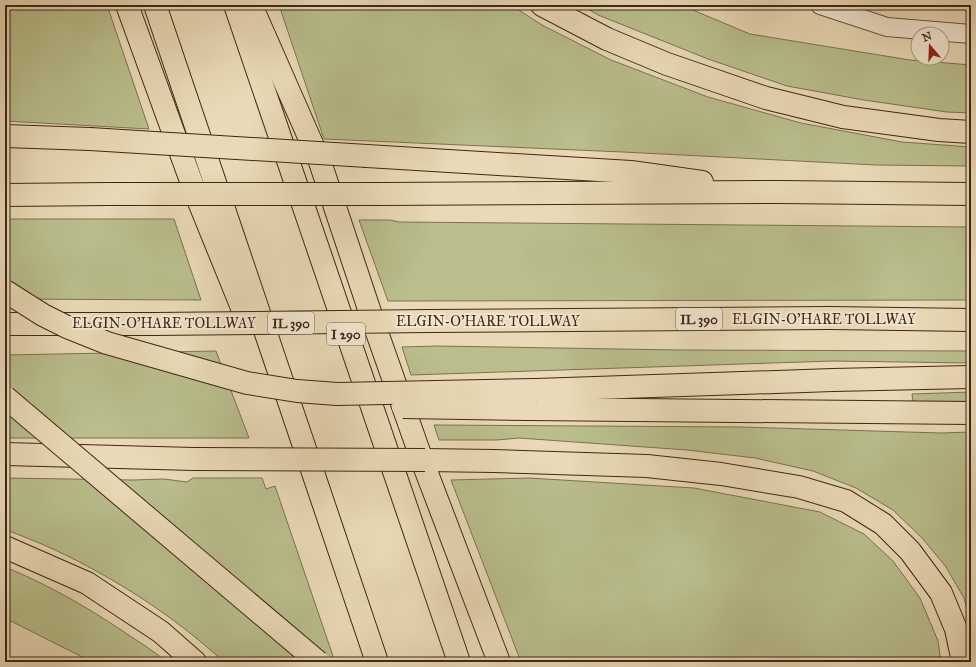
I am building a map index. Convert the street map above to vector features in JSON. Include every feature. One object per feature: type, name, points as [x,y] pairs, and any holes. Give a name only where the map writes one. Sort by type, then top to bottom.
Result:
[{"type":"highway","points":[[127,5],[195,192],[294,433],[344,565]]},
{"type":"highway","points":[[155,5],[377,662]]},
{"type":"highway","name":"I 290","points":[[235,5],[459,662]]},
{"type":"highway","points":[[251,5],[320,162],[374,324],[423,463],[499,662]]},
{"type":"highway","points":[[542,5],[607,39],[666,64],[766,98],[843,117],[940,130],[971,132]]},
{"type":"highway","points":[[5,136],[90,139],[630,172],[779,192]]},
{"type":"highway","points":[[5,189],[36,196]]},
{"type":"highway","points":[[5,195],[779,192],[971,194]]},
{"type":"highway","points":[[5,291],[43,315],[67,327],[107,343],[247,383],[297,391],[337,394],[532,399],[748,410],[971,413]]},
{"type":"highway","name":"ELGIN-O'HARE TOLLWAY","points":[[5,324],[822,318],[971,320]]},
{"type":"highway","points":[[532,399],[833,380],[971,376]]},
{"type":"highway","points":[[5,397],[318,662]]},
{"type":"highway","points":[[5,454],[194,459],[494,461],[647,466],[721,474],[799,486],[846,501],[883,524],[910,551],[942,593],[956,629],[963,662]]},
{"type":"highway","points":[[5,547],[87,583],[161,632],[195,662]]},
{"type":"street","points":[[820,5],[887,26],[971,34]]},
{"type":"green space","points":[[5,5],[107,5],[149,129],[5,121]]},
{"type":"green space","points":[[279,5],[511,5],[542,25],[611,60],[708,97],[801,123],[902,142],[971,147],[971,166],[876,165],[324,139]]},
{"type":"green space","points":[[581,5],[681,5],[750,34],[910,60],[910,66],[950,66],[950,63],[971,65],[971,113],[947,112],[864,100],[787,86],[708,59],[598,15]]},
{"type":"green space","points":[[5,219],[174,219],[201,300],[5,299]]},
{"type":"green space","points":[[359,220],[390,220],[399,222],[971,227],[971,300],[388,301]]},
{"type":"green space","points":[[437,346],[678,350],[971,351],[971,363],[833,361],[411,375],[402,347]]},
{"type":"green space","points":[[216,351],[249,438],[5,438],[5,355]]},
{"type":"green space","points":[[971,392],[971,403],[913,402],[912,394]]},
{"type":"green space","points":[[434,425],[741,427],[941,433],[971,432],[971,625],[964,598],[946,567],[923,539],[893,510],[856,488],[813,471],[755,458],[687,450],[519,438],[497,440],[439,440]]},
{"type":"green space","points":[[5,478],[164,479],[187,482],[193,478],[262,478],[266,489],[275,486],[335,662],[224,662],[185,629],[121,585],[76,560],[5,529]]},
{"type":"green space","points":[[529,478],[694,488],[820,512],[864,534],[893,561],[920,598],[938,641],[941,662],[521,662],[451,480]]},
{"type":"green space","points":[[5,567],[51,588],[81,605],[167,662],[92,662],[5,618]]}]
